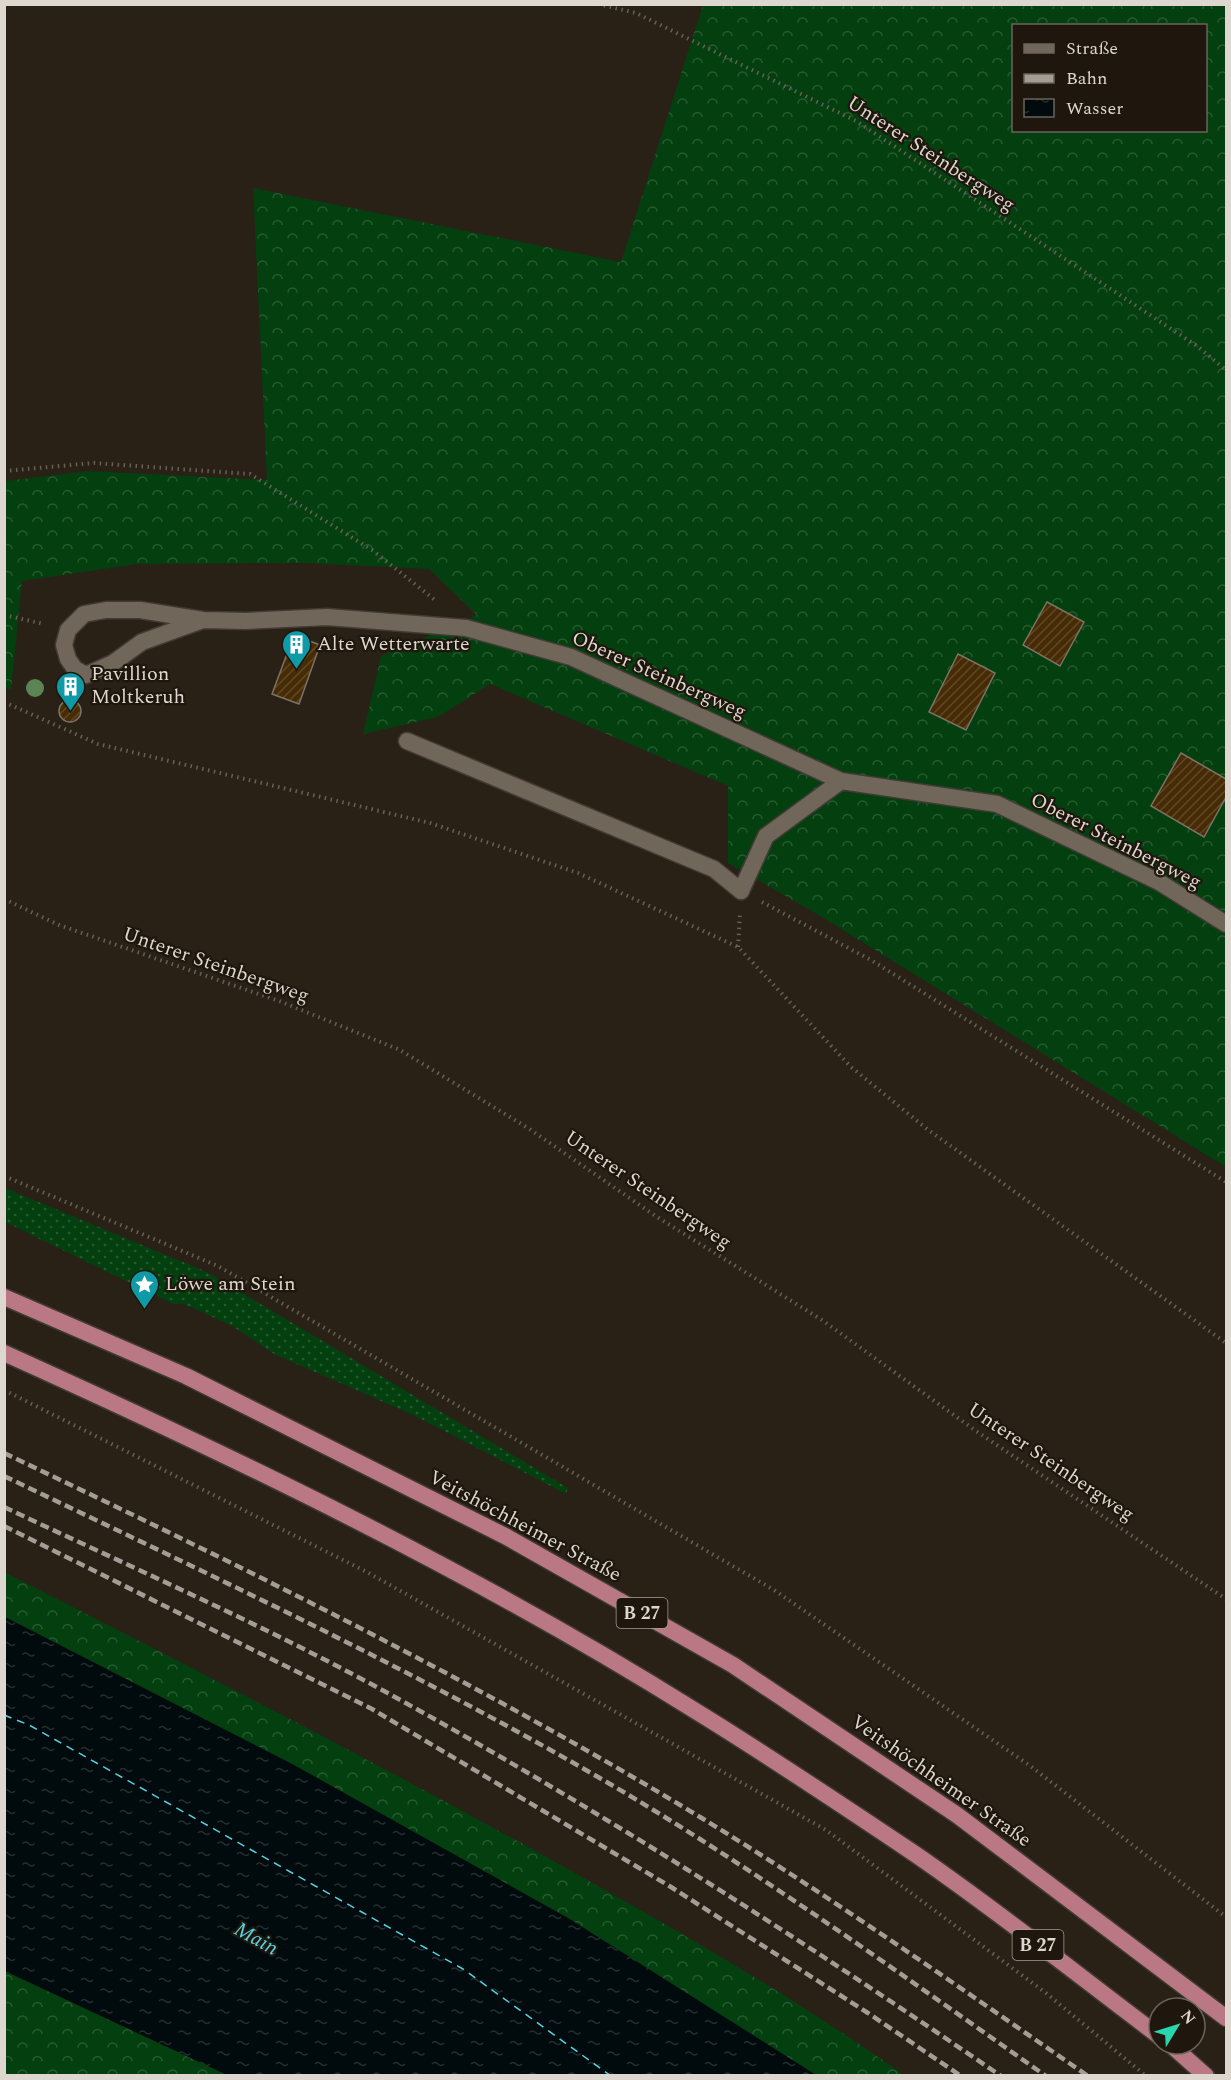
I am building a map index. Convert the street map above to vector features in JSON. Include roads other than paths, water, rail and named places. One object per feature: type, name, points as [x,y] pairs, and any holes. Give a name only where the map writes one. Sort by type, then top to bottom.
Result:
[{"type":"highway","name":"Veitshöchheimer Straße","points":[[4,1297],[186,1376],[505,1536],[733,1665],[957,1815],[1227,2018]]},
{"type":"highway","name":"B 27","points":[[4,1353],[149,1418],[347,1517],[472,1582],[693,1709],[917,1856],[1147,2027]]},
{"type":"highway","points":[[1184,2056],[1206,2076]]},
{"type":"street","name":"Oberer Steinbergweg","points":[[203,620],[142,642],[113,663],[86,675],[75,669],[68,659],[64,645],[69,630],[84,614],[106,610],[140,610],[203,620],[246,621],[327,617],[465,628],[571,657],[841,781],[997,804],[1159,882],[1227,924]]},
{"type":"street","points":[[407,741],[714,869],[741,891],[766,836],[841,781]]},
{"type":"water","name":"Main","points":[[5,1617],[294,1765],[568,1918],[816,2075],[227,2075],[5,1971]]},
{"type":"railway","points":[[4,1453],[357,1626],[616,1767],[799,1879],[1088,2076]]},
{"type":"railway","points":[[4,1476],[378,1658],[526,1736],[598,1777],[656,1811],[769,1884],[1046,2076]]},
{"type":"railway","points":[[4,1507],[291,1642],[384,1691],[542,1781],[774,1925],[1001,2076]]},
{"type":"railway","points":[[4,1526],[372,1709],[671,1887],[868,2013],[961,2076]]},
{"type":"place","name":"Alte Wetterwarte","points":[[296,670]]},
{"type":"place","name":"Pavillion Moltkeruh","points":[[70,712]]},
{"type":"place","name":"Löwe am Stein","points":[[144,1310]]}]
